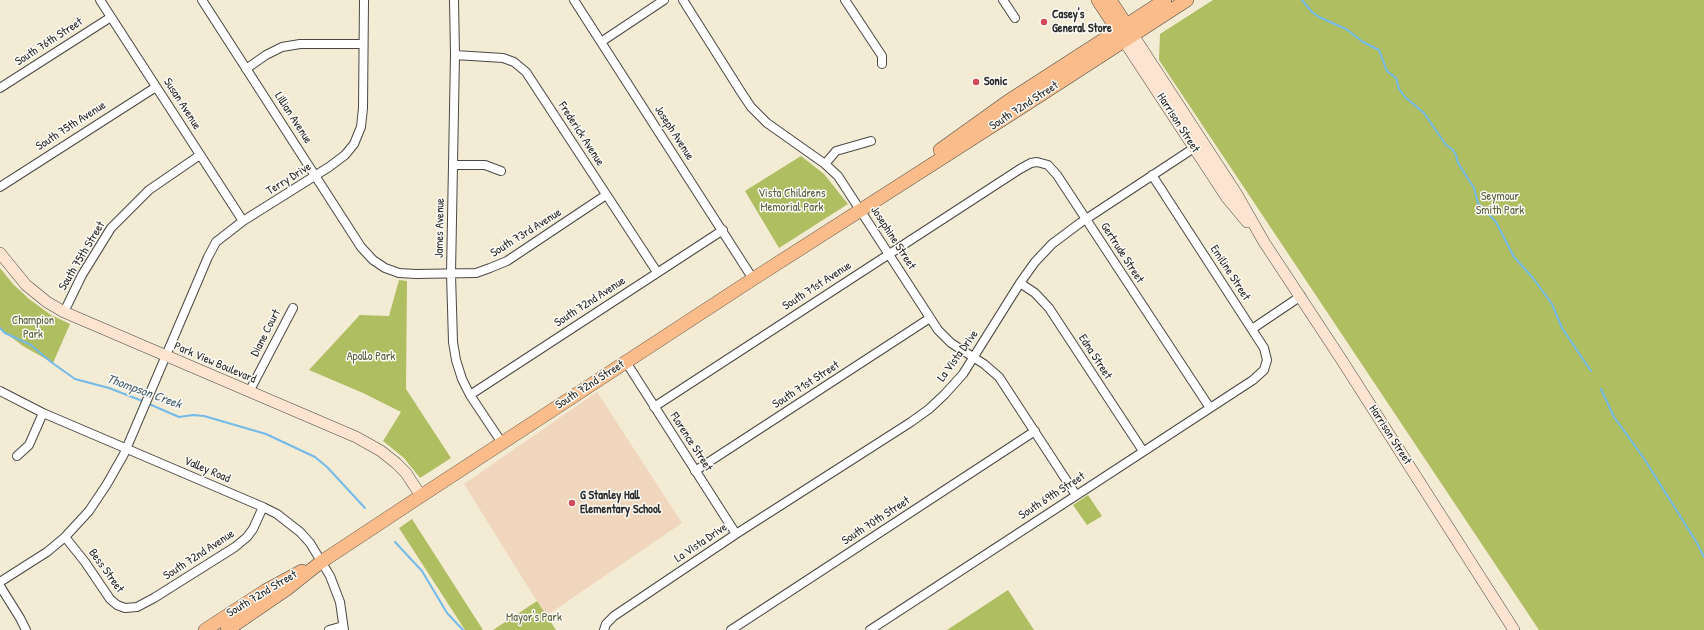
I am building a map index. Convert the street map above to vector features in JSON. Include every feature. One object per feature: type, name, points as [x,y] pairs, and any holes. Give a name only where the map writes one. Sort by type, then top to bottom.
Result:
[{"type":"main road","name":"Harrison Street","points":[[1098,0],[1125,33],[1198,145],[1236,193],[1264,242],[1514,630]]},
{"type":"main road","name":"Harrison Street","points":[[1110,0],[1125,33]]},
{"type":"main road","name":"South 72nd Street","points":[[1125,33],[1165,0]]},
{"type":"main road","name":"South 72nd Street","points":[[228,630],[277,597],[322,562],[421,496],[860,210],[1125,33],[1187,0]]},
{"type":"main road","name":"Park View Boulevard","points":[[0,253],[26,285],[47,302],[64,312],[249,392],[356,436],[381,451],[406,473],[421,496]]},
{"type":"main road","name":"South 72nd Street","points":[[204,630],[298,572],[322,562]]},
{"type":"street","name":"Susan Avenue","points":[[100,0],[243,221]]},
{"type":"street","name":"Lillian Avenue","points":[[202,0],[361,246],[377,263],[389,270],[403,274],[452,274]]},
{"type":"street","name":"Terry Drive","points":[[165,356],[216,242],[243,221],[316,176],[345,155],[354,144],[361,127],[363,108],[364,0]]},
{"type":"street","name":"James Avenue","points":[[454,0],[455,55],[452,165],[454,348],[462,379],[470,395],[502,443]]},
{"type":"street","name":"Joseph Avenue","points":[[574,0],[723,230],[753,279]]},
{"type":"street","points":[[600,42],[664,0]]},
{"type":"street","name":"Josephine Street","points":[[683,0],[741,92],[752,106],[768,123],[826,164],[838,176],[930,318],[946,339],[999,377],[1076,495]]},
{"type":"street","points":[[845,0],[882,56],[882,64]]},
{"type":"street","points":[[1003,0],[1015,18]]},
{"type":"street","name":"South 76th Street","points":[[0,88],[111,16]]},
{"type":"street","points":[[246,69],[266,55],[282,47],[300,44],[363,44]]},
{"type":"street","name":"Frederick Avenue","points":[[455,55],[503,58],[514,62],[526,72],[657,272]]},
{"type":"street","name":"South 75th Avenue","points":[[0,188],[156,87]]},
{"type":"street","points":[[826,164],[836,151],[871,141]]},
{"type":"street","name":"La Vista Drive","points":[[604,630],[609,620],[664,582],[920,415],[952,387],[974,358],[1020,283],[1035,262],[1052,244],[1086,219],[1198,145]]},
{"type":"street","name":"South 75th Street","points":[[64,312],[82,275],[111,228],[149,190],[200,155]]},
{"type":"street","name":"Gertrude Street","points":[[992,187],[1027,164],[1034,162],[1048,166],[1054,171],[1210,408]]},
{"type":"street","points":[[452,165],[485,165],[501,171]]},
{"type":"street","name":"Emiline Street","points":[[1152,175],[1264,348],[1267,360],[1262,372],[1248,384]]},
{"type":"street","name":"South 71st Avenue","points":[[654,407],[992,187]]},
{"type":"street","name":"South 73rd Avenue","points":[[452,274],[476,273],[507,261],[606,195]]},
{"type":"street","name":"South 72nd Avenue","points":[[470,395],[723,230]]},
{"type":"street","name":"Edna Street","points":[[1020,283],[1040,297],[1049,308],[1143,451]]},
{"type":"street","points":[[1252,329],[1300,296]]},
{"type":"street","name":"Diane Court","points":[[249,392],[293,308]]},
{"type":"street","name":"South 71st Street","points":[[695,471],[930,318]]},
{"type":"street","points":[[0,582],[47,552],[66,537],[103,491],[126,448],[165,356]]},
{"type":"street","name":"Florence Street","points":[[626,362],[736,534]]},
{"type":"street","name":"South 69th Street","points":[[870,630],[1248,384]]},
{"type":"street","name":"Valley Road","points":[[0,391],[43,412],[277,514],[300,532],[322,562],[337,593],[344,628]]},
{"type":"street","points":[[16,456],[29,445],[43,412]]},
{"type":"street","name":"South 70th Street","points":[[731,630],[1035,431]]},
{"type":"street","name":"South 72nd Avenue","points":[[154,598],[235,547],[247,537],[253,529],[263,507]]},
{"type":"street","name":"Bess Street","points":[[66,537],[110,599],[117,605],[125,608],[137,607],[154,598]]},
{"type":"street","points":[[0,586],[26,630]]},
{"type":"street","points":[[329,630],[344,628]]},
{"type":"shaded area","name":"G Stanley Hall Elementary School","points":[[597,392],[682,523],[546,616],[464,484]]},
{"type":"green space","name":"Seymour Smith Park","points":[[1213,0],[1704,0],[1704,630],[1539,630],[1159,60],[1160,34]]},
{"type":"green space","name":"Vista Childrens Memorial Park","points":[[801,156],[824,174],[848,204],[779,248],[745,191]]},
{"type":"green space","name":"Champion Park","points":[[0,268],[13,284],[29,299],[51,315],[70,324],[53,363],[23,346],[0,329]]},
{"type":"green space","name":"Apollo Park","points":[[399,280],[407,281],[406,389],[451,458],[420,478],[404,458],[383,441],[401,412],[363,393],[309,370],[359,315],[389,316]]},
{"type":"green space","points":[[1088,495],[1102,516],[1087,525],[1073,505]]},
{"type":"green space","name":"Mayor's Park","points":[[412,519],[483,630],[465,630],[399,528]]},
{"type":"green space","points":[[1008,590],[1034,630],[947,630]]},
{"type":"green space","name":"Mayor's Park","points":[[537,601],[556,630],[493,630]]},
{"type":"waterway","points":[[1302,0],[1312,12],[1319,17],[1346,29],[1363,42],[1379,50],[1387,71],[1396,78],[1399,89],[1405,97],[1424,113],[1446,145],[1452,149],[1456,155],[1458,163],[1474,188],[1478,203],[1496,222],[1514,257],[1533,278],[1552,304],[1562,328],[1591,371]]},
{"type":"waterway","name":"Thompson Creek","points":[[0,328],[5,333],[31,345],[51,362],[75,379],[109,388],[145,402]]},
{"type":"waterway","points":[[1601,389],[1614,417],[1643,457],[1697,543],[1704,557]]},
{"type":"waterway","name":"Thompson Creek","points":[[149,404],[179,417],[193,415],[204,416],[266,434],[315,457],[327,467],[365,508]]},
{"type":"waterway","name":"Thompson Creek","points":[[395,542],[422,571],[447,613],[463,630]]},
{"type":"place","name":"Casey's General Store","points":[[1044,22]]},
{"type":"place","name":"Sonic","points":[[976,82]]},
{"type":"place","name":"G Stanley Hall Elementary School","points":[[572,503]]}]
